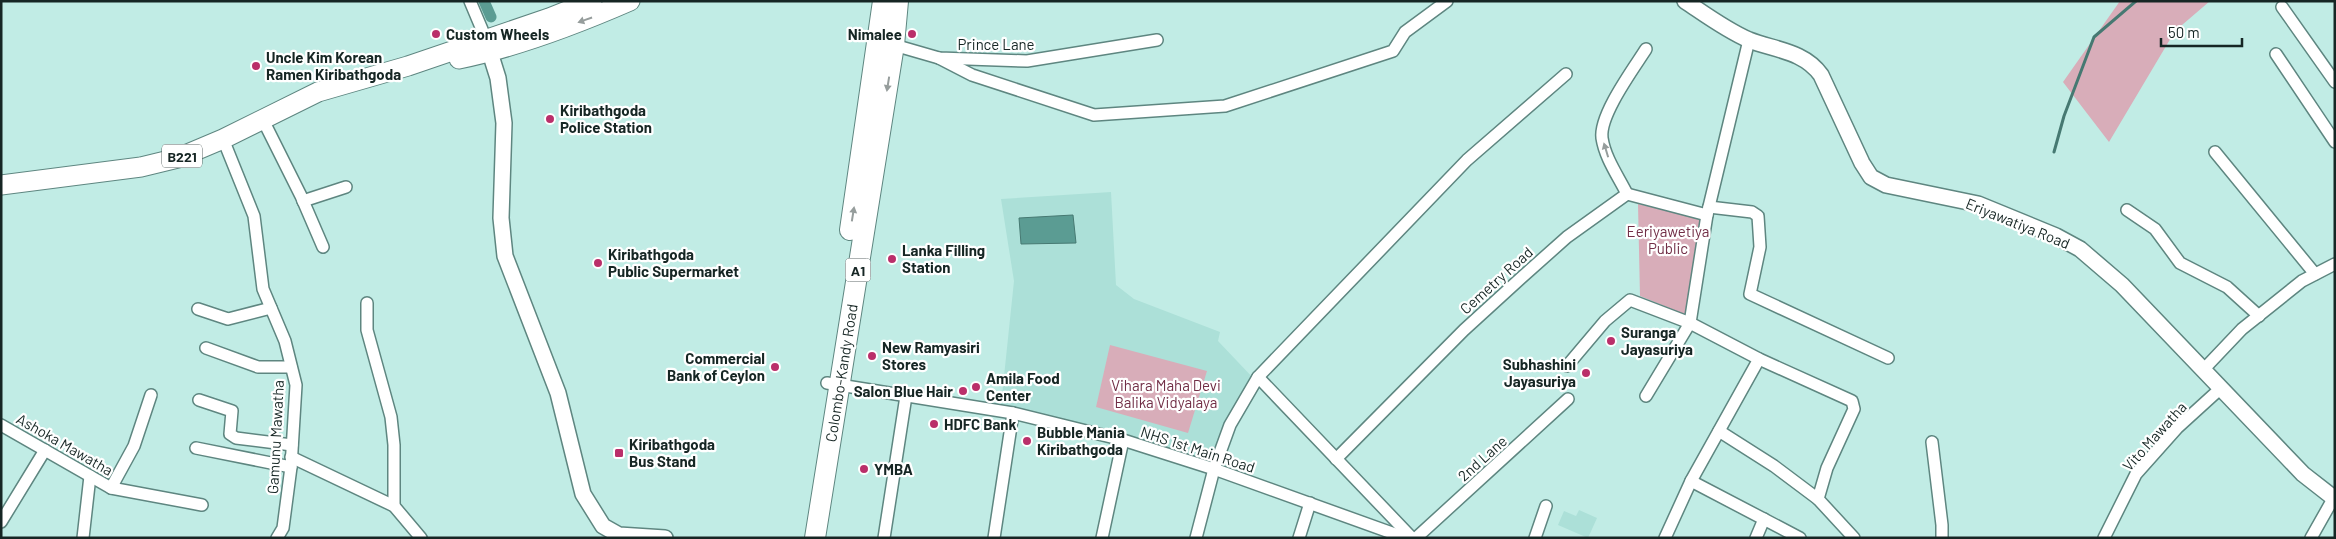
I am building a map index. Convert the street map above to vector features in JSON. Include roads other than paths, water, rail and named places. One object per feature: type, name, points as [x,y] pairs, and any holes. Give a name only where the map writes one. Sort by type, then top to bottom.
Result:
[{"type":"highway","name":"Colombo-Kandy Road","points":[[815,538],[883,1]]},
{"type":"highway","name":"Colombo-Kandy Road","points":[[801,538],[833,384],[894,46],[898,1]]},
{"type":"main road","name":"B221","points":[[488,46],[592,1]]},
{"type":"main road","name":"B221","points":[[1,185],[141,167],[178,158],[263,120],[318,92],[350,81],[593,18],[630,1]]},
{"type":"street","points":[[470,1],[488,46],[498,78],[504,123],[501,218],[505,256],[558,393],[583,494],[603,526],[619,534],[665,538]]},
{"type":"street","points":[[939,58],[972,75],[1094,115],[1225,106],[1393,51],[1405,32],[1447,1]]},
{"type":"street","name":"Eriyawatiya Road","points":[[1685,1],[1724,27],[1749,40],[1799,55],[1813,64],[1821,75],[1862,163],[1871,177],[1886,185],[1978,204],[2056,236],[2080,249],[2122,285],[2303,474],[2334,499]]},
{"type":"street","points":[[2282,7],[2335,82]]},
{"type":"street","name":"Prince Lane","points":[[894,46],[939,58],[1027,61],[1157,40]]},
{"type":"street","points":[[1646,396],[1690,323],[1708,211],[1749,40]]},
{"type":"street","points":[[1646,49],[1612,102],[1602,135],[1607,155],[1627,194],[1708,211],[1752,212],[1758,216],[1760,247],[1750,294],[1888,358]]},
{"type":"street","points":[[2276,54],[2335,142]]},
{"type":"street","points":[[1196,538],[1214,469],[1230,425],[1258,377],[1466,160],[1566,74]]},
{"type":"street","points":[[263,120],[303,201],[323,247]]},
{"type":"street","name":"Gamunu Mawatha","points":[[222,139],[254,216],[263,290],[286,341],[296,385],[291,462],[283,528],[277,538]]},
{"type":"street","points":[[2216,152],[2315,274]]},
{"type":"street","points":[[303,201],[346,187]]},
{"type":"street","name":"Cemetry Road","points":[[1336,459],[1464,330],[1567,236],[1627,194]]},
{"type":"street","points":[[2126,210],[2155,229],[2180,263],[2227,287],[2259,316]]},
{"type":"street","points":[[2204,369],[2242,329],[2302,281],[2335,264]]},
{"type":"street","points":[[1567,366],[1605,321],[1630,300],[1690,323],[1759,359],[1852,401],[1854,409],[1827,468],[1818,499]]},
{"type":"street","points":[[367,303],[367,330],[391,417],[394,445],[394,506]]},
{"type":"street","points":[[198,309],[228,319],[271,308]]},
{"type":"street","points":[[206,348],[258,367],[291,367]]},
{"type":"street","points":[[1664,538],[1691,481],[1759,359]]},
{"type":"street","points":[[1258,377],[1412,538]]},
{"type":"street","name":"NHS 1st Main Road","points":[[833,384],[1013,412],[1123,440],[1214,469],[1400,537]]},
{"type":"street","name":"Vito Mawatha","points":[[2104,538],[2136,474],[2177,428],[2221,388]]},
{"type":"street","points":[[111,488],[134,446],[151,395]]},
{"type":"street","points":[[884,538],[906,396]]},
{"type":"street","name":"2nd Lane","points":[[1416,538],[1568,399]]},
{"type":"street","points":[[199,400],[232,410],[230,434],[236,438],[292,444]]},
{"type":"street","points":[[994,538],[1013,412]]},
{"type":"street","name":"Ashoka Mawatha","points":[[1,425],[111,488],[202,505]]},
{"type":"street","points":[[1719,431],[1774,466],[1818,499],[1851,537]]},
{"type":"street","points":[[1102,538],[1123,440]]},
{"type":"street","points":[[1932,442],[1942,538]]},
{"type":"street","points":[[196,448],[291,462],[394,506],[421,538]]},
{"type":"street","points":[[1,522],[45,450]]},
{"type":"street","points":[[83,538],[90,476]]},
{"type":"street","points":[[1691,481],[1800,538]]},
{"type":"street","points":[[2311,538],[2334,499]]},
{"type":"street","points":[[1299,538],[1310,503]]},
{"type":"street","points":[[1535,538],[1546,506]]},
{"type":"street","points":[[1756,538],[1764,519]]},
{"type":"waterway","points":[[484,1],[491,17]]},
{"type":"waterway","points":[[2054,152],[2064,116],[2094,37],[2136,1]]},
{"type":"place","name":"Custom Wheels","points":[[436,34]]},
{"type":"place","name":"Nimalee","points":[[912,34]]},
{"type":"place","name":"Uncle Kim Korean Ramen Kiribathgoda","points":[[256,66]]},
{"type":"place","name":"Kiribathgoda Police Station","points":[[550,119]]},
{"type":"place","name":"Lanka Filling Station","points":[[892,259]]},
{"type":"place","name":"Kiribathgoda Public Supermarket","points":[[598,263]]},
{"type":"place","name":"Suranga Jayasuriya","points":[[1611,341]]},
{"type":"place","name":"New Ramyasiri Stores","points":[[872,356]]},
{"type":"place","name":"Commercial Bank of Ceylon","points":[[775,367]]},
{"type":"place","name":"Subhashini Jayasuriya","points":[[1586,373]]},
{"type":"place","name":"Amila Food Center","points":[[976,387]]},
{"type":"place","name":"Salon Blue Hair","points":[[963,391]]},
{"type":"place","name":"HDFC Bank","points":[[934,424]]},
{"type":"place","name":"Bubble Mania Kiribathgoda","points":[[1027,441]]},
{"type":"place","name":"Kiribathgoda Bus Stand","points":[[619,453]]},
{"type":"place","name":"YMBA","points":[[864,469]]},
{"type":"park label","name":"Eeriyawetiya Public","points":[[1668,240]]},
{"type":"park label","name":"Vihara Maha Devi Balika Vidyalaya","points":[[1166,394]]}]
